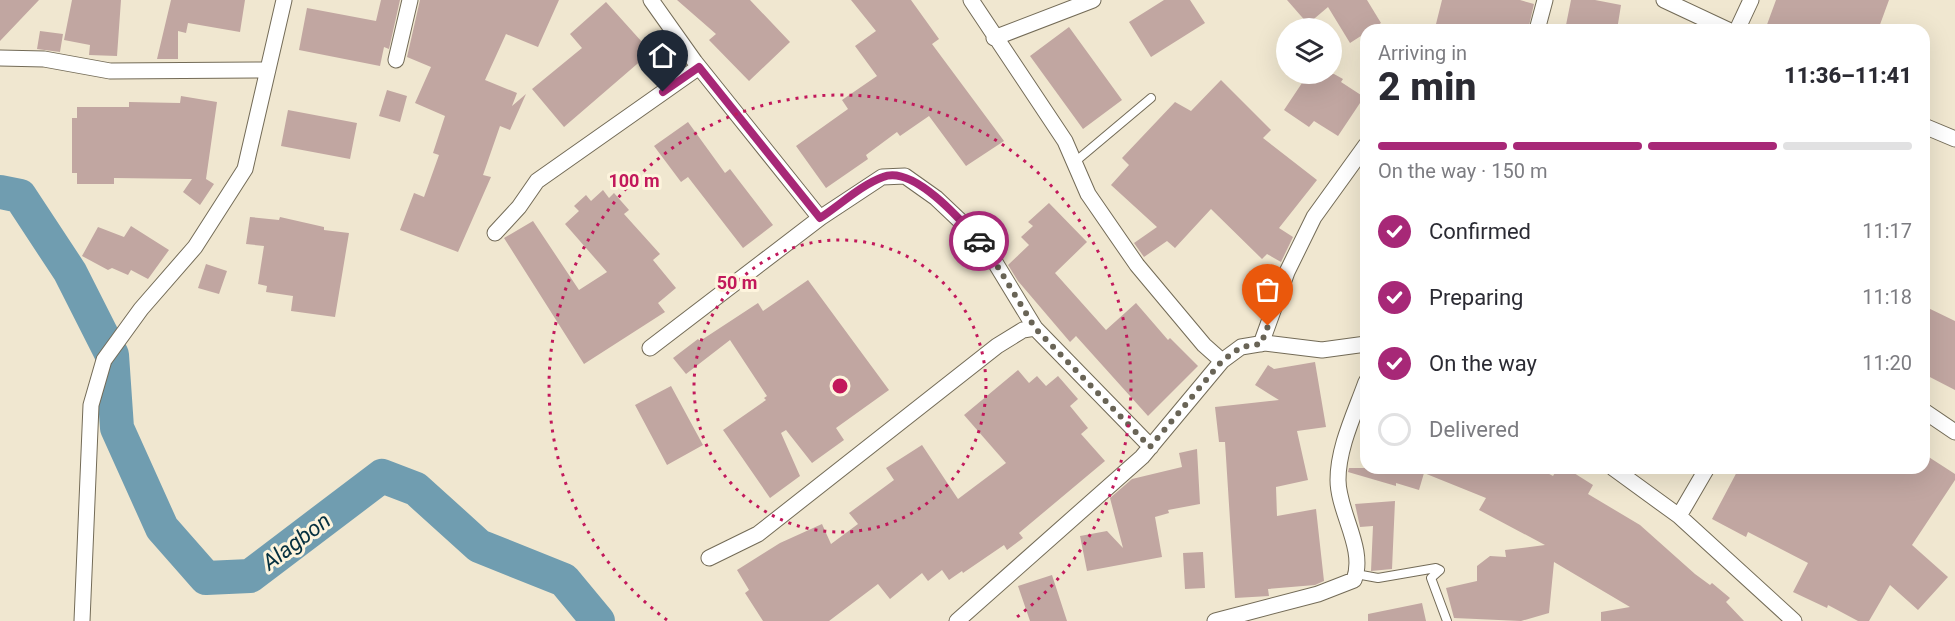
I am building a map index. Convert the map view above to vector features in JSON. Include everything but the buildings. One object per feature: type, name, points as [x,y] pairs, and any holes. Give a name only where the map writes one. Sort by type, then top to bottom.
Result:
[{"type":"street","points":[[82,621],[91,405],[104,360],[141,309],[195,247],[245,169],[284,0]]},
{"type":"street","points":[[396,60],[410,0]]},
{"type":"street","points":[[651,0],[699,67],[820,218]]},
{"type":"street","points":[[971,0],[1076,161],[1088,194],[1137,265],[1204,345],[1222,361]]},
{"type":"street","points":[[994,38],[1093,0]]},
{"type":"street","points":[[1539,24],[1545,0]]},
{"type":"street","points":[[1664,0],[1715,24]]},
{"type":"street","points":[[1740,24],[1751,0]]},
{"type":"street","points":[[0,58],[44,59],[110,70],[268,70]]},
{"type":"street","points":[[495,233],[537,181],[699,67]]},
{"type":"street","points":[[1930,129],[1955,139]]},
{"type":"street","points":[[1261,344],[1287,272],[1314,217],[1360,153]]},
{"type":"street","points":[[650,348],[820,218],[882,177],[905,176],[936,198],[973,233],[990,254],[1035,328],[1150,447]]},
{"type":"street","points":[[709,558],[758,534],[997,346],[1023,330],[1035,328]]},
{"type":"street","points":[[957,621],[1150,447],[1222,361],[1241,347],[1261,344],[1322,350],[1360,345]]},
{"type":"street","points":[[1215,621],[1349,584],[1356,574],[1358,564],[1338,481],[1345,441],[1360,399]]},
{"type":"street","points":[[1930,415],[1955,432]]},
{"type":"street","points":[[1622,474],[1679,516],[1794,621]]},
{"type":"street","points":[[1679,516],[1704,474]]},
{"type":"lane","points":[[1076,161],[1151,98]]},
{"type":"lane","points":[[1356,574],[1378,578],[1437,568],[1440,570],[1431,578],[1447,621]]},
{"type":"waterway","name":"Alagbon","points":[[0,192],[20,196],[70,272],[112,355],[117,428],[162,528],[206,578],[250,576],[382,476],[416,489],[479,546],[564,580],[598,621]]},
{"type":"way so far","points":[[979,241],[990,254],[1035,328],[1150,447],[1222,361],[1241,347],[1261,344],[1268,326]]},
{"type":"route","points":[[663,92],[699,67],[820,218],[882,177],[905,176],[936,198],[979,241]]}]
